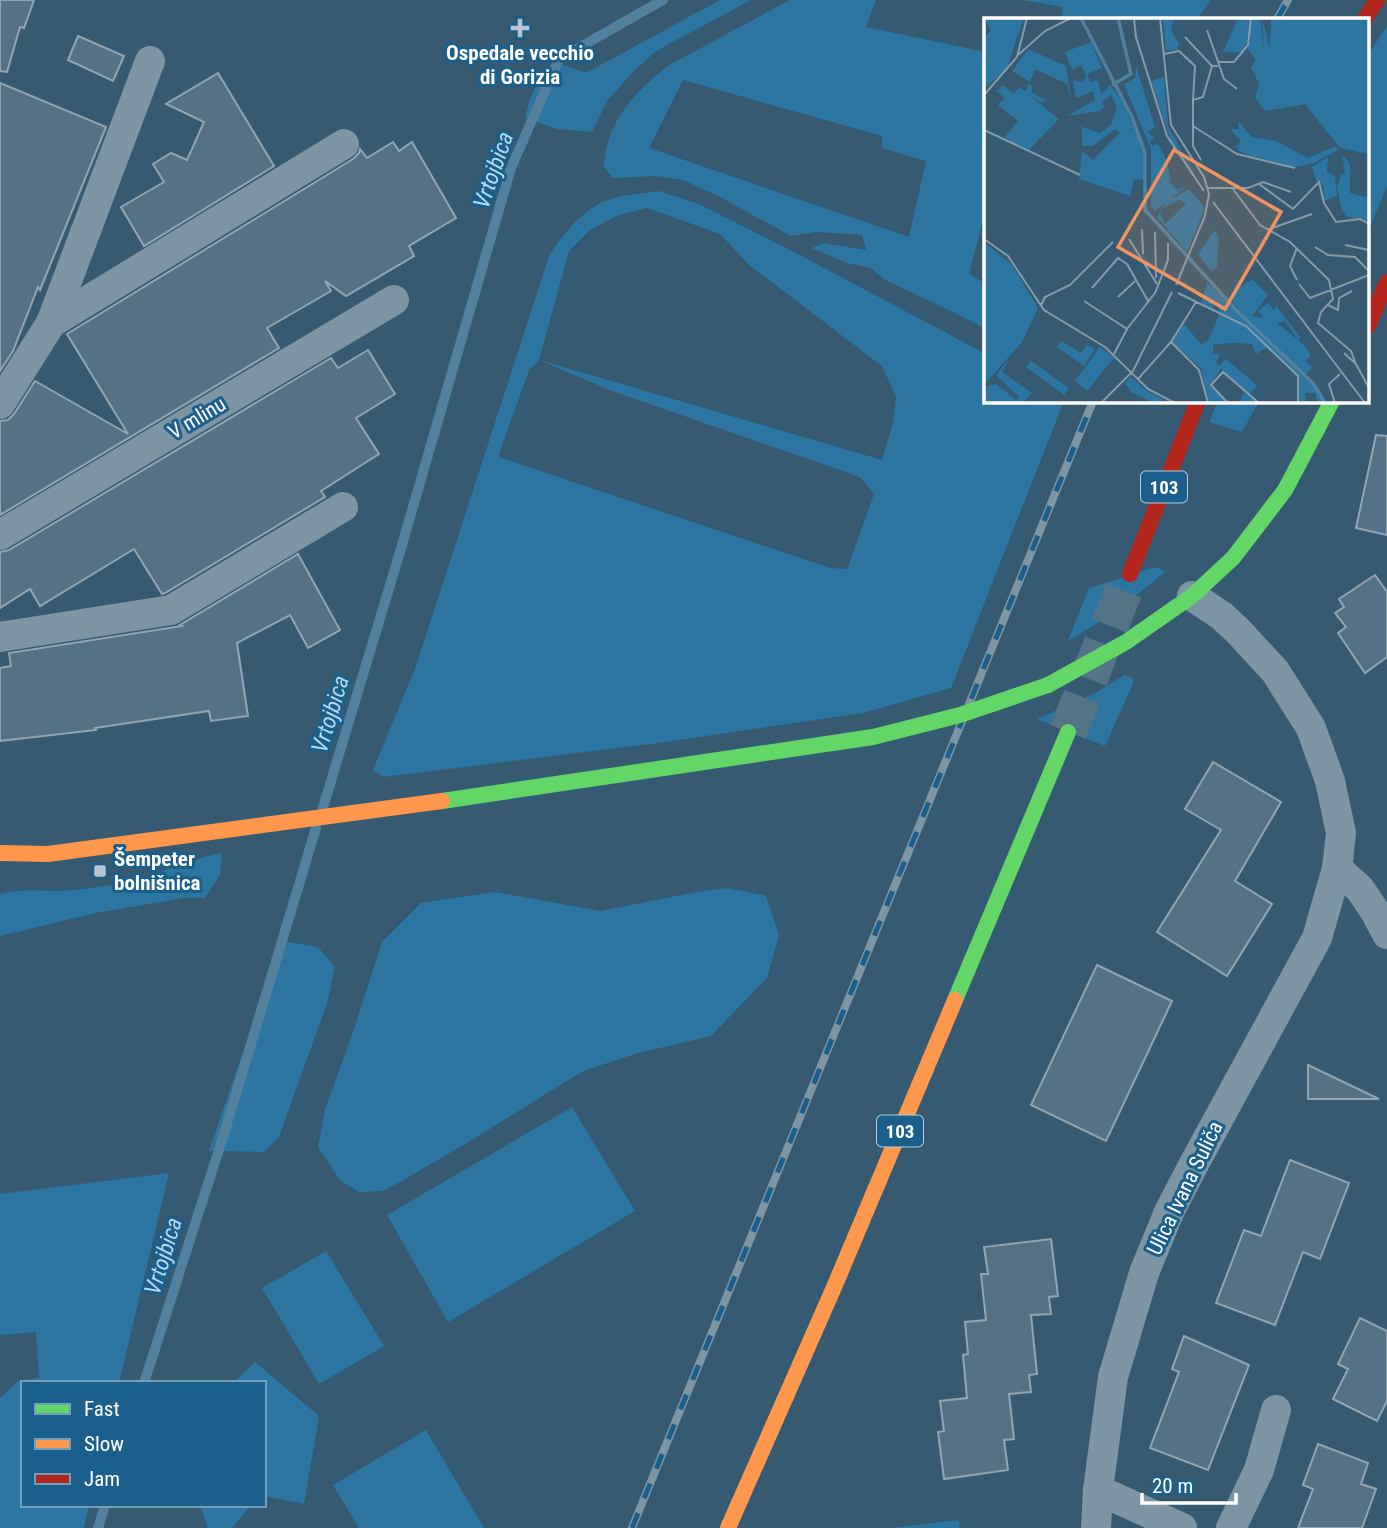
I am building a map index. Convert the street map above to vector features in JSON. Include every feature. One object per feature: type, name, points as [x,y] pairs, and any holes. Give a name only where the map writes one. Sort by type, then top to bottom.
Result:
[{"type":"street","points":[[1366,18],[1377,0]]},
{"type":"street","points":[[0,404],[51,323],[150,61]]},
{"type":"street","points":[[51,323],[344,144]]},
{"type":"street","points":[[1370,321],[1387,282]]},
{"type":"street","name":"V mlinu","points":[[0,536],[394,300]]},
{"type":"street","name":"103","points":[[1130,574],[1198,402]]},
{"type":"street","points":[[0,853],[48,855],[373,811],[873,737],[960,715],[1048,685],[1126,642],[1192,596],[1233,558],[1285,490],[1331,402]]},
{"type":"street","points":[[0,637],[171,610],[344,507]]},
{"type":"street","name":"Ulica Ivana Suliča","points":[[1096,1528],[1098,1490],[1113,1377],[1144,1273],[1169,1212],[1201,1150],[1317,938],[1337,868],[1341,833],[1330,782],[1311,728],[1275,671],[1222,616],[1192,596]]},
{"type":"street","name":"103","points":[[727,1528],[835,1285],[1068,733]]},
{"type":"street","points":[[12,870],[48,855]]},
{"type":"street","points":[[1337,868],[1360,889],[1387,934]]},
{"type":"street","points":[[1230,1528],[1259,1470],[1276,1410]]},
{"type":"street","points":[[1098,1490],[1182,1528]]},
{"type":"shaded area","points":[[720,0],[751,0],[656,51],[607,101],[592,132],[557,129],[525,118],[540,77],[560,64],[586,73]]},
{"type":"shaded area","points":[[790,0],[876,0],[866,27],[984,52],[984,217],[969,274],[984,283],[984,328],[885,280],[871,268],[847,263],[812,248],[824,243],[866,250],[862,235],[816,232],[791,236],[683,180],[656,176],[613,178],[603,166],[613,128],[626,107],[652,79],[671,64]],"holes":[[[683,80],[882,136],[882,148],[926,161],[909,237],[649,148]]]},
{"type":"shaded area","points":[[1023,0],[1211,0],[1198,18],[1061,18],[1063,7]]},
{"type":"shaded area","points":[[1387,26],[1387,186],[1370,227],[1370,52]]},
{"type":"shaded area","points":[[658,191],[699,204],[984,353],[984,402],[1064,402],[951,688],[863,713],[658,743],[383,777],[373,770],[416,666],[549,256],[561,238],[585,214],[603,202]],"holes":[[[647,208],[720,234],[749,265],[882,366],[896,397],[893,422],[882,460],[539,360],[569,251],[590,230],[616,216]],[[539,360],[612,391],[860,477],[874,494],[847,569],[830,568],[498,457],[529,370]]]},
{"type":"shaded area","points":[[1218,402],[1258,402],[1242,432],[1209,422]]},
{"type":"shaded area","points":[[1156,567],[1165,572],[1118,609],[1068,641],[1089,588]]},
{"type":"shaded area","points":[[1124,675],[1132,677],[1133,684],[1105,746],[1037,719],[1097,692]]},
{"type":"shaded area","points":[[222,853],[220,874],[205,898],[184,898],[96,913],[0,936],[0,894],[118,884]]},
{"type":"shaded area","points":[[727,888],[766,896],[779,935],[767,978],[711,1036],[638,1053],[583,1071],[384,1191],[359,1192],[340,1180],[318,1147],[325,1109],[382,942],[421,903],[495,892],[600,911]]},
{"type":"shaded area","points":[[281,941],[318,947],[335,967],[327,1003],[279,1137],[264,1152],[209,1151]]},
{"type":"shaded area","points":[[572,1107],[635,1211],[448,1322],[387,1215]]},
{"type":"shaded area","points":[[169,1173],[119,1381],[21,1381],[21,1507],[89,1507],[84,1528],[0,1528],[0,1398],[19,1380],[39,1378],[36,1332],[0,1335],[0,1194]]},
{"type":"shaded area","points":[[326,1251],[384,1346],[319,1384],[262,1288]]},
{"type":"shaded area","points":[[255,1362],[319,1416],[304,1504],[266,1496],[266,1381],[235,1381]]},
{"type":"shaded area","points":[[426,1430],[484,1528],[359,1528],[333,1485]]},
{"type":"shaded area","points":[[201,1507],[249,1507],[232,1528],[208,1528]]},
{"type":"shaded area","points":[[959,1520],[960,1528],[890,1528]]},
{"type":"building","points":[[0,0],[34,0],[24,28],[20,27],[7,72],[0,71]]},
{"type":"building","points":[[78,36],[124,56],[113,81],[68,60]]},
{"type":"building","points":[[218,73],[274,166],[144,246],[121,207],[164,182],[153,164],[171,153],[187,160],[204,122],[166,104]]},
{"type":"building","points":[[0,83],[106,127],[40,290],[38,287],[13,351],[0,371]]},
{"type":"building","points":[[393,142],[399,151],[412,142],[456,218],[409,246],[414,256],[346,296],[325,281],[331,291],[267,328],[279,348],[0,515],[0,421],[8,420],[14,414],[35,381],[128,434],[67,334],[353,159],[360,149],[367,158]]},
{"type":"building","points":[[368,350],[395,394],[356,418],[379,454],[321,491],[325,497],[165,593],[162,594],[134,549],[40,606],[30,589],[0,608],[0,552],[9,550],[331,358],[338,368]]},
{"type":"building","points":[[1376,435],[1387,436],[1387,535],[1356,528]]},
{"type":"building","points":[[298,554],[340,630],[308,648],[290,615],[237,643],[248,716],[211,721],[209,711],[95,728],[96,730],[0,741],[0,668],[11,666],[9,653],[182,626],[180,625]]},
{"type":"building","points":[[1375,575],[1387,592],[1387,657],[1365,673],[1338,633],[1346,627],[1335,613],[1344,607],[1339,599]]},
{"type":"building","points":[[1213,762],[1281,802],[1235,881],[1272,904],[1227,976],[1157,932],[1221,830],[1185,809]]},
{"type":"building","points":[[1097,965],[1172,1001],[1106,1141],[1031,1105]]},
{"type":"building","points":[[1308,1065],[1379,1099],[1308,1099]]},
{"type":"building","points":[[1290,1160],[1349,1183],[1320,1259],[1303,1252],[1275,1325],[1216,1303],[1244,1230],[1261,1236]]},
{"type":"building","points":[[1051,1239],[1058,1296],[1049,1297],[1051,1314],[1031,1315],[1037,1374],[1029,1375],[1031,1392],[1009,1394],[1014,1439],[1004,1440],[1008,1470],[944,1479],[938,1432],[944,1431],[940,1401],[967,1398],[963,1355],[968,1354],[965,1322],[986,1320],[981,1274],[988,1274],[984,1247]]},
{"type":"building","points":[[1360,1318],[1387,1331],[1387,1401],[1377,1421],[1333,1399],[1348,1369],[1338,1364]]},
{"type":"building","points":[[1184,1336],[1249,1365],[1208,1470],[1150,1448],[1179,1372],[1172,1369]]},
{"type":"building","points":[[1318,1444],[1368,1463],[1361,1484],[1376,1489],[1362,1528],[1298,1528],[1313,1489],[1303,1485]]},
{"type":"waterway","name":"Vrtojbica","points":[[322,811],[511,168],[559,59],[663,0]]},
{"type":"waterway","name":"Vrtojbica","points":[[145,1381],[223,1137],[316,828]]},
{"type":"waterway","name":"Vrtojbica","points":[[98,1528],[104,1507]]},
{"type":"tunnel","points":[[1068,732],[1130,574]]},
{"type":"railway","points":[[1278,18],[1288,0]]},
{"type":"railway","points":[[632,1528],[1093,402]]},
{"type":"traffic: fast","points":[[1048,685],[1126,642],[1192,596],[1233,558],[1285,490],[1331,402]]},
{"type":"traffic: fast","points":[[873,737],[960,715],[1048,685]]},
{"type":"traffic: fast","points":[[955,1000],[1068,732]]},
{"type":"traffic: fast","points":[[442,801],[873,737]]},
{"type":"traffic: slow","points":[[0,853],[48,854],[442,801]]},
{"type":"traffic: slow","points":[[728,1528],[835,1285],[955,1000]]},
{"type":"traffic: jam","points":[[1366,18],[1377,0]]},
{"type":"traffic: jam","points":[[1370,321],[1387,282]]},
{"type":"traffic: jam","points":[[1130,574],[1198,402]]},
{"type":"place","name":"Ospedale vecchio di Gorizia","points":[[520,28]]},
{"type":"place","name":"Šempeter bolnišnica","points":[[100,871]]}]
